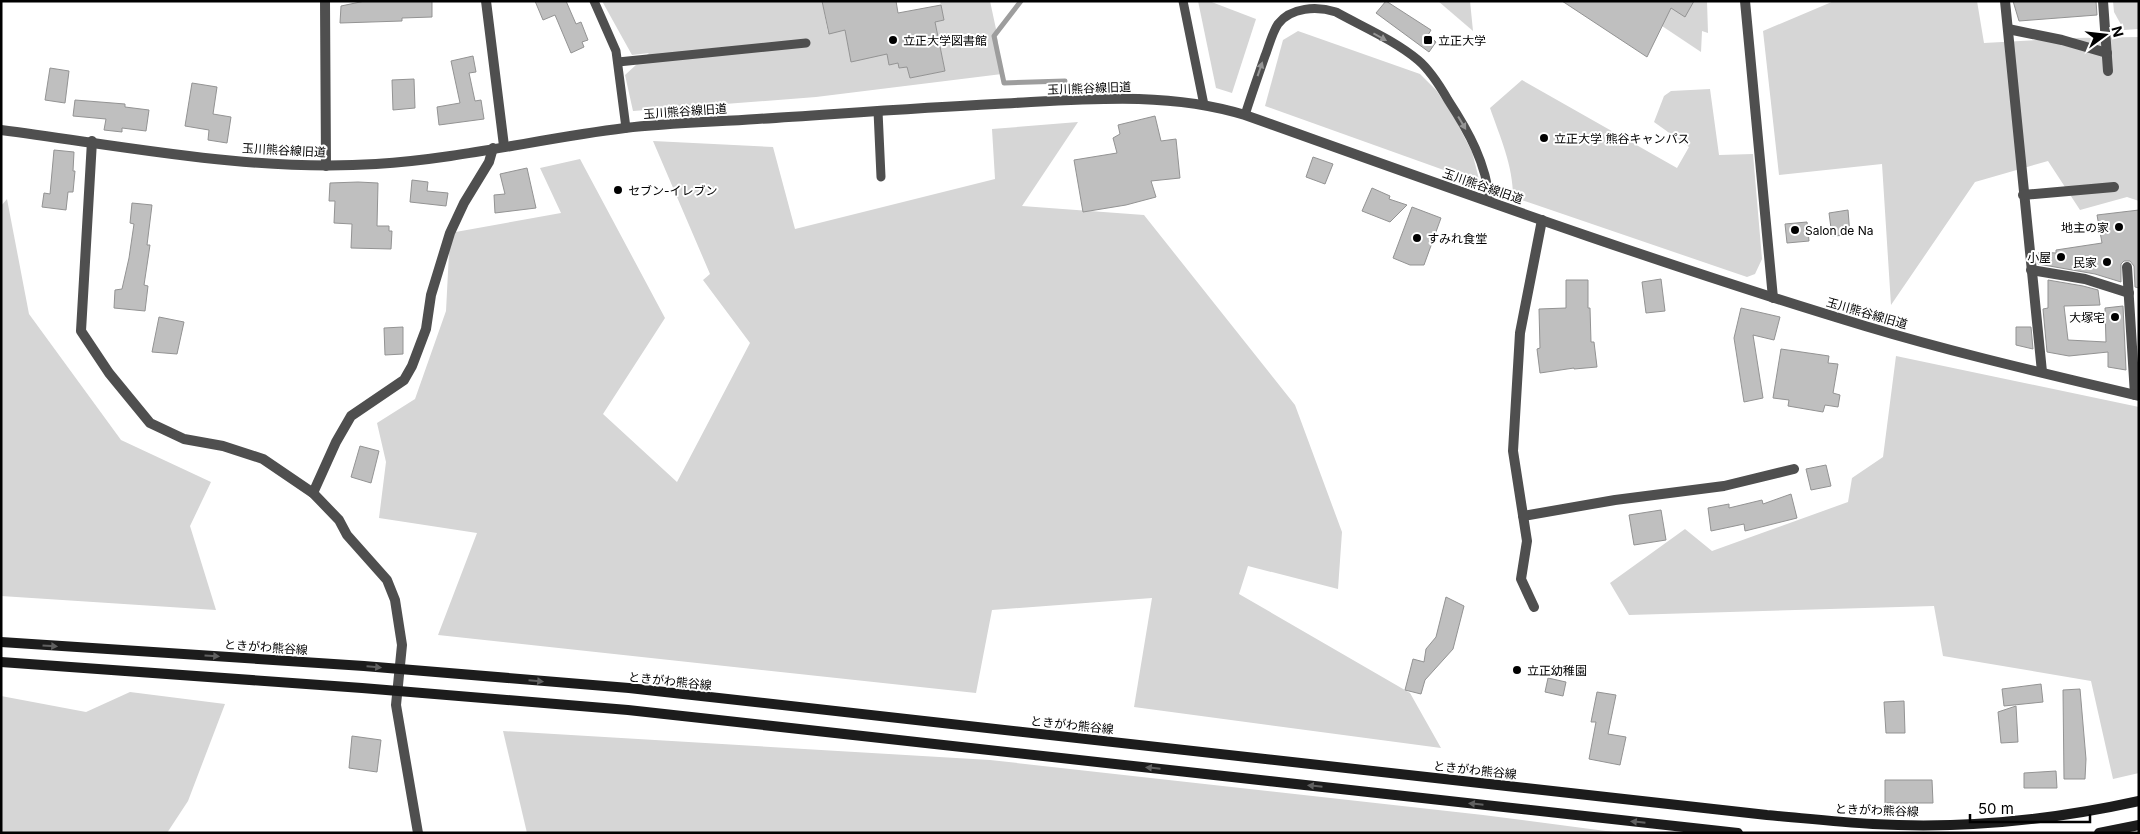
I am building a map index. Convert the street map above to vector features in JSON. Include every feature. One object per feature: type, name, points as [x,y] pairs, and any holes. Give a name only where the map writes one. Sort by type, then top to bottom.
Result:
[{"type":"main road","name":"ときがわ熊谷線","points":[[1,642],[364,666],[629,688],[1757,814],[1875,824],[2002,822],[2068,815],[2139,802]]},
{"type":"main road","points":[[1,662],[628,710],[1738,833]]},
{"type":"main road","points":[[2099,833],[2139,825]]},
{"type":"street","points":[[325,1],[326,166]]},
{"type":"street","points":[[486,1],[504,146]]},
{"type":"street","points":[[1745,1],[1773,298]]},
{"type":"street","points":[[2005,1],[2042,372]]},
{"type":"street","points":[[2103,1],[2108,71]]},
{"type":"street","points":[[2008,30],[2062,40],[2106,53]]},
{"type":"street","name":"玉川熊谷線旧道","points":[[1,130],[248,162],[326,166],[386,163],[626,128],[878,111],[1103,99],[1139,99],[1204,105],[1244,116],[1773,298],[1868,327],[2137,395]]},
{"type":"street","points":[[92,141],[81,331],[110,373],[150,423],[184,439],[224,446],[263,459],[314,493],[338,520],[347,535],[387,580],[396,600],[402,645],[396,705],[418,833]]},
{"type":"street","points":[[314,493],[336,442],[351,416],[404,380],[412,366],[426,329],[431,295],[450,233],[464,203],[489,162],[492,148]]},
{"type":"street","points":[[2023,195],[2114,187]]},
{"type":"street","points":[[1534,607],[1520,579],[1527,541],[1513,451],[1520,334],[1542,220]]},
{"type":"street","points":[[2127,267],[2137,395]]},
{"type":"street","points":[[2031,270],[2085,279],[2129,293]]},
{"type":"street","points":[[1523,516],[1615,500],[1724,486],[1794,468]]},
{"type":"lane","points":[[594,1],[616,51],[626,128]]},
{"type":"lane","points":[[1183,1],[1204,105]]},
{"type":"lane","points":[[1244,116],[1278,24],[1286,16],[1306,8],[1325,8],[1336,12],[1398,46],[1419,61],[1437,81],[1466,127],[1479,156],[1488,181],[1490,202]]},
{"type":"lane","points":[[618,62],[806,43]]},
{"type":"lane","points":[[878,111],[881,177]]},
{"type":"shaded area","points":[[602,1],[822,1],[828,33],[845,30],[851,61],[887,53],[889,65],[898,63],[899,68],[907,67],[910,78],[945,71],[935,22],[944,20],[940,1],[990,1],[1002,74],[816,97],[633,111],[625,75],[649,53],[632,55]]},
{"type":"shaded area","points":[[1198,1],[1209,1],[1256,19],[1232,93],[1216,88]]},
{"type":"shaded area","points":[[1438,1],[1470,1],[1473,31]]},
{"type":"shaded area","points":[[1661,1],[1707,1],[1708,33],[1702,31],[1701,52],[1662,26]]},
{"type":"shaded area","points":[[1834,1],[1977,1],[1984,43],[2072,38],[2139,37],[2139,201],[2127,197],[2080,210],[2048,161],[1975,182],[1891,305],[1882,164],[1779,175],[1763,31]]},
{"type":"shaded area","points":[[2113,1],[2139,1],[2139,29],[2124,30],[2114,12]]},
{"type":"shaded area","points":[[1298,31],[1420,74],[1436,90],[1453,115],[1472,152],[1480,183],[1265,106],[1283,40]]},
{"type":"shaded area","points":[[1522,80],[1677,168],[1689,147],[1654,122],[1664,96],[1671,91],[1710,89],[1719,155],[1753,154],[1762,259],[1755,274],[1747,277],[1513,197],[1508,162],[1490,108]]},
{"type":"shaded area","points":[[1078,122],[1022,206],[1144,215],[1295,405],[1342,532],[1338,589],[1248,566],[1239,594],[1410,693],[1441,748],[1134,707],[1152,598],[992,610],[976,693],[438,635],[477,533],[379,518],[386,462],[377,423],[415,399],[446,311],[450,233],[561,213],[540,168],[580,159],[665,318],[603,414],[677,482],[750,343],[703,280],[710,274],[653,141],[773,147],[795,229],[995,179],[992,129]]},
{"type":"shaded area","points":[[7,199],[29,314],[121,440],[211,482],[190,526],[216,610],[1,596],[1,206]]},
{"type":"shaded area","points":[[1896,356],[2139,407],[2139,773],[2113,779],[2091,681],[1943,656],[1934,606],[1629,615],[1610,583],[1685,529],[1712,551],[1848,502],[1852,478],[1883,457]]},
{"type":"shaded area","points":[[130,692],[225,704],[188,801],[167,833],[1,833],[1,696],[86,712]]},
{"type":"shaded area","points":[[503,731],[990,760],[1483,815],[1621,833],[527,833]]},
{"type":"building","points":[[365,1],[432,1],[432,17],[402,18],[402,21],[340,23],[341,6]]},
{"type":"building","points":[[535,1],[566,1],[576,24],[581,22],[588,40],[582,42],[584,47],[571,53],[555,15],[543,20]]},
{"type":"building","name":"立正大学図書館","points":[[822,1],[896,1],[898,13],[941,5],[944,20],[935,22],[945,71],[910,78],[907,67],[899,68],[898,63],[889,65],[887,54],[851,62],[845,30],[829,34]]},
{"type":"building","points":[[1386,1],[1431,30],[1428,35],[1436,42],[1429,52],[1376,13]]},
{"type":"building","points":[[1562,1],[1694,1],[1685,17],[1671,8],[1647,57]]},
{"type":"building","points":[[2013,1],[2096,1],[2097,15],[2019,21]]},
{"type":"building","points":[[473,56],[476,72],[469,73],[475,101],[481,100],[484,119],[439,125],[437,107],[460,103],[451,61]]},
{"type":"building","points":[[50,68],[69,71],[65,103],[45,100]]},
{"type":"building","points":[[414,79],[415,108],[393,110],[392,80]]},
{"type":"building","points":[[192,83],[217,87],[213,114],[231,117],[227,143],[208,140],[209,130],[185,126]]},
{"type":"building","points":[[75,100],[125,104],[125,107],[149,110],[146,131],[122,128],[122,132],[104,130],[106,119],[73,116]]},
{"type":"building","points":[[1155,116],[1161,141],[1176,139],[1180,178],[1151,181],[1156,197],[1126,205],[1083,212],[1074,160],[1117,153],[1113,138],[1120,134],[1118,125]]},
{"type":"building","points":[[54,150],[74,152],[73,192],[68,192],[66,210],[42,207],[44,193],[50,194]]},
{"type":"building","points":[[1313,157],[1333,164],[1325,184],[1306,177]]},
{"type":"building","points":[[527,168],[536,208],[495,213],[494,195],[505,194],[500,174]]},
{"type":"building","points":[[412,180],[428,182],[427,191],[448,193],[446,206],[410,202]]},
{"type":"building","points":[[330,183],[378,183],[377,226],[389,226],[389,231],[392,231],[391,249],[351,248],[352,224],[334,223],[335,201],[329,201]]},
{"type":"building","points":[[1372,188],[1390,196],[1389,199],[1407,205],[1390,222],[1362,211]]},
{"type":"building","points":[[132,203],[152,205],[147,245],[150,245],[144,285],[148,286],[145,311],[114,308],[115,290],[122,289],[129,258],[134,224],[130,223]]},
{"type":"building","name":"すみれ食堂","points":[[1412,207],[1441,218],[1424,265],[1410,265],[1393,258]]},
{"type":"building","points":[[1848,210],[1850,235],[1832,236],[1829,213]]},
{"type":"building","points":[[2139,210],[2139,288],[2135,287],[2134,266],[2130,261],[2124,261],[2121,264],[2121,282],[2095,274],[2038,264],[2039,252],[2056,253],[2056,250],[2102,243],[2097,215]]},
{"type":"building","points":[[1807,222],[1809,241],[1787,243],[1785,224]]},
{"type":"building","points":[[1661,279],[1665,311],[1646,313],[1642,282]]},
{"type":"building","points":[[1566,280],[1588,280],[1591,342],[1594,342],[1597,367],[1540,373],[1537,349],[1540,348],[1539,309],[1566,308]]},
{"type":"building","points":[[2048,280],[2098,290],[2100,305],[2064,306],[2068,340],[2106,342],[2105,308],[2123,306],[2126,370],[2108,367],[2108,352],[2069,356],[2047,352],[2043,309],[2048,308]]},
{"type":"building","points":[[1741,308],[1780,317],[1774,340],[1753,335],[1763,398],[1744,402],[1734,338]]},
{"type":"building","points":[[159,317],[184,322],[177,354],[152,352]]},
{"type":"building","points":[[403,327],[403,354],[385,355],[384,328]]},
{"type":"building","points":[[2016,327],[2031,327],[2033,349],[2016,345]]},
{"type":"building","points":[[1781,349],[1829,356],[1828,363],[1838,364],[1833,393],[1840,395],[1838,407],[1825,405],[1823,412],[1788,406],[1789,400],[1773,398]]},
{"type":"building","points":[[360,446],[379,451],[371,483],[351,477]]},
{"type":"building","points":[[1826,465],[1831,486],[1811,490],[1806,469]]},
{"type":"building","points":[[1791,494],[1797,518],[1745,531],[1744,524],[1711,531],[1708,508],[1729,504],[1729,508],[1762,500],[1763,504]]},
{"type":"building","points":[[1661,510],[1666,540],[1634,545],[1629,515]]},
{"type":"building","points":[[1446,597],[1464,606],[1453,649],[1425,680],[1421,694],[1405,690],[1413,659],[1424,662],[1426,649],[1436,637]]},
{"type":"building","points":[[1548,678],[1566,682],[1563,696],[1545,692]]},
{"type":"building","points":[[2041,684],[2043,702],[2004,706],[2002,689]]},
{"type":"building","points":[[2080,689],[2086,759],[2085,779],[2064,779],[2063,690]]},
{"type":"building","points":[[1597,692],[1616,695],[1608,734],[1626,737],[1620,765],[1589,759],[1596,722],[1591,722]]},
{"type":"building","points":[[1904,701],[1905,733],[1886,733],[1884,702]]},
{"type":"building","points":[[2016,706],[2018,742],[2001,743],[1998,712]]},
{"type":"building","points":[[352,736],[381,740],[377,772],[349,768]]},
{"type":"building","points":[[2056,771],[2057,788],[2024,788],[2024,773]]},
{"type":"building","points":[[1885,780],[1932,780],[1933,803],[1885,803]]},
{"type":"waterway","points":[[1021,1],[994,36],[1004,83],[1065,81]]},
{"type":"place","name":"立正大学図書館","points":[[893,40]]},
{"type":"place","name":"立正大学","points":[[1428,40]]},
{"type":"place","name":"立正大学 熊谷キャンパス","points":[[1544,138]]},
{"type":"place","name":"セブン-イレブン","points":[[618,190]]},
{"type":"place","name":"地主の家","points":[[2119,227]]},
{"type":"place","name":"Salon de Na","points":[[1795,230]]},
{"type":"place","name":"すみれ食堂","points":[[1417,238]]},
{"type":"place","name":"小屋","points":[[2061,257]]},
{"type":"place","name":"民家","points":[[2107,262]]},
{"type":"place","name":"大塚宅","points":[[2115,317]]},
{"type":"place","name":"立正幼稚園","points":[[1517,670]]}]
